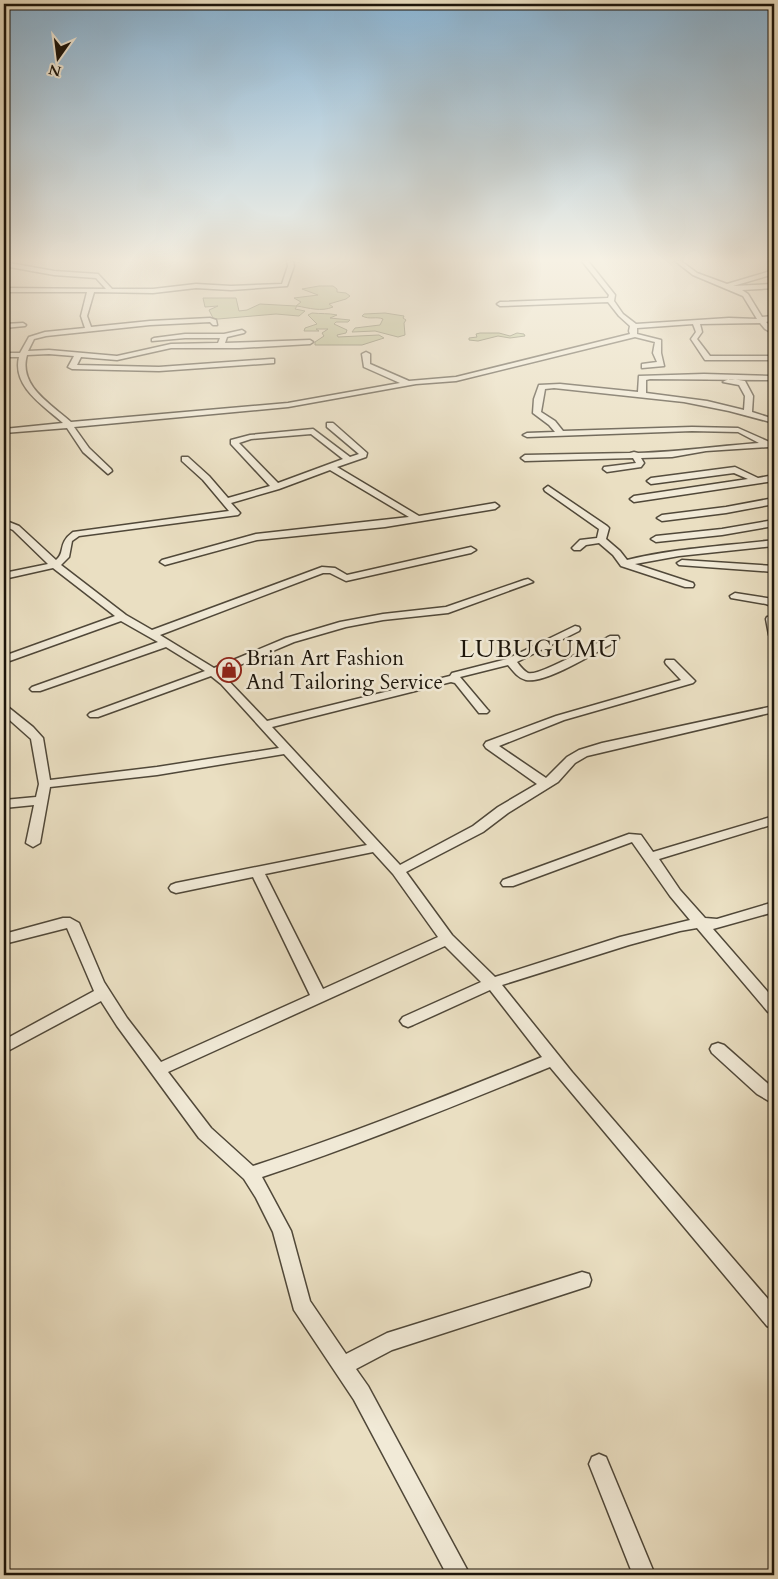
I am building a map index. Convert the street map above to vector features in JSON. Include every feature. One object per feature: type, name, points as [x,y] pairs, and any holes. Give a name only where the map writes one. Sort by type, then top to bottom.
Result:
[{"type":"street","points":[[52,335],[34,337],[20,362],[22,380],[69,425],[86,450],[108,471]]},
{"type":"street","points":[[154,340],[185,336],[230,335]]},
{"type":"street","points":[[697,335],[694,339],[719,381],[742,383],[749,396],[748,412]]},
{"type":"street","points":[[220,345],[224,336]]},
{"type":"street","points":[[4,431],[288,405],[486,373],[634,336],[659,341],[657,353],[661,364],[645,366]]},
{"type":"street","points":[[4,355],[49,352],[117,358],[184,345],[239,346],[310,342]]},
{"type":"street","points":[[366,354],[367,365],[409,384]]},
{"type":"street","points":[[78,355],[72,366],[159,369],[271,361]]},
{"type":"street","points":[[642,395],[642,378],[774,358]]},
{"type":"street","points":[[711,367],[773,379]]},
{"type":"street","points":[[562,434],[552,422],[537,413],[538,398],[542,387],[642,395],[748,412],[774,421]]},
{"type":"street","points":[[228,501],[276,487],[364,454],[330,425]]},
{"type":"street","points":[[528,435],[692,428],[738,430],[770,446]]},
{"type":"street","points":[[276,487],[234,442],[259,436],[313,431],[349,460]]},
{"type":"street","points":[[525,458],[634,454],[672,455],[706,449],[770,446]]},
{"type":"street","points":[[607,469],[640,464],[634,454]]},
{"type":"street","points":[[4,576],[55,565],[64,560],[68,540],[76,534],[235,513],[228,501],[222,498],[206,478],[185,459]]},
{"type":"street","points":[[331,467],[418,519]]},
{"type":"street","points":[[651,481],[735,470],[758,481]]},
{"type":"street","points":[[634,499],[774,478]]},
{"type":"street","points":[[548,489],[604,528],[601,540]]},
{"type":"street","points":[[662,518],[726,510],[774,501]]},
{"type":"street","points":[[165,562],[256,537],[418,519],[496,506]]},
{"type":"street","points":[[4,523],[16,528],[55,565],[122,616],[213,672],[265,725],[398,871],[448,939],[492,984],[552,1059],[772,1313]]},
{"type":"street","points":[[656,539],[722,532],[774,523]]},
{"type":"street","points":[[577,548],[583,542],[601,540],[617,553],[624,564],[689,585]]},
{"type":"street","points":[[624,564],[676,553],[774,543]]},
{"type":"street","points":[[152,634],[322,570],[332,570],[346,578],[470,550]]},
{"type":"street","points":[[682,563],[774,569]]},
{"type":"street","points":[[94,715],[213,672],[290,640],[344,624],[383,616],[448,610],[528,582]]},
{"type":"street","points":[[735,596],[769,601],[774,604]]},
{"type":"street","points":[[4,660],[122,616]]},
{"type":"street","points":[[774,619],[771,619],[770,622],[774,635]]},
{"type":"street","points":[[265,725],[453,679],[456,676],[511,661],[575,629]]},
{"type":"street","points":[[511,661],[526,677],[534,678],[614,638]]},
{"type":"street","points":[[36,689],[166,643]]},
{"type":"street","points":[[546,784],[490,745],[560,718],[689,681],[670,662]]},
{"type":"street","points":[[453,679],[459,681],[483,711]]},
{"type":"street","points":[[4,709],[29,729],[40,745],[45,784],[33,843]]},
{"type":"street","points":[[398,871],[478,829],[503,810],[554,779],[570,760],[583,753],[602,747],[774,709]]},
{"type":"street","points":[[45,784],[157,771],[288,750]]},
{"type":"street","points":[[4,804],[41,800]]},
{"type":"street","points":[[651,857],[774,820]]},
{"type":"street","points":[[508,883],[629,838],[636,838],[675,893],[756,988],[774,1001]]},
{"type":"street","points":[[176,888],[376,847]]},
{"type":"street","points":[[257,872],[319,997]]},
{"type":"street","points":[[408,1021],[492,984],[625,941],[680,926],[702,923],[718,924],[774,908]]},
{"type":"street","points":[[4,940],[63,923],[70,923],[74,926],[97,982],[122,1022],[205,1133],[250,1174],[282,1231],[301,1304],[361,1393],[459,1575]]},
{"type":"street","points":[[158,1070],[448,939]]},
{"type":"street","points":[[4,1047],[103,992]]},
{"type":"street","points":[[718,1049],[774,1098]]},
{"type":"street","points":[[250,1174],[412,1118],[552,1059]]},
{"type":"street","points":[[342,1366],[387,1342],[582,1280]]},
{"type":"street","points":[[598,1464],[644,1575]]},
{"type":"green space","points":[[323,335],[338,335],[338,337],[379,335],[384,338],[362,345],[315,345],[315,342],[324,336]]},
{"type":"green space","points":[[389,335],[405,335],[398,337]]},
{"type":"green space","points":[[476,335],[525,336],[510,338],[498,336],[478,341],[469,340],[469,338],[477,337]]},
{"type":"place","name":"Brian Art Fashion And Tailoring Service","points":[[229,670]]},
{"type":"district","name":"LUBUGUMU","points":[[539,649]]}]
